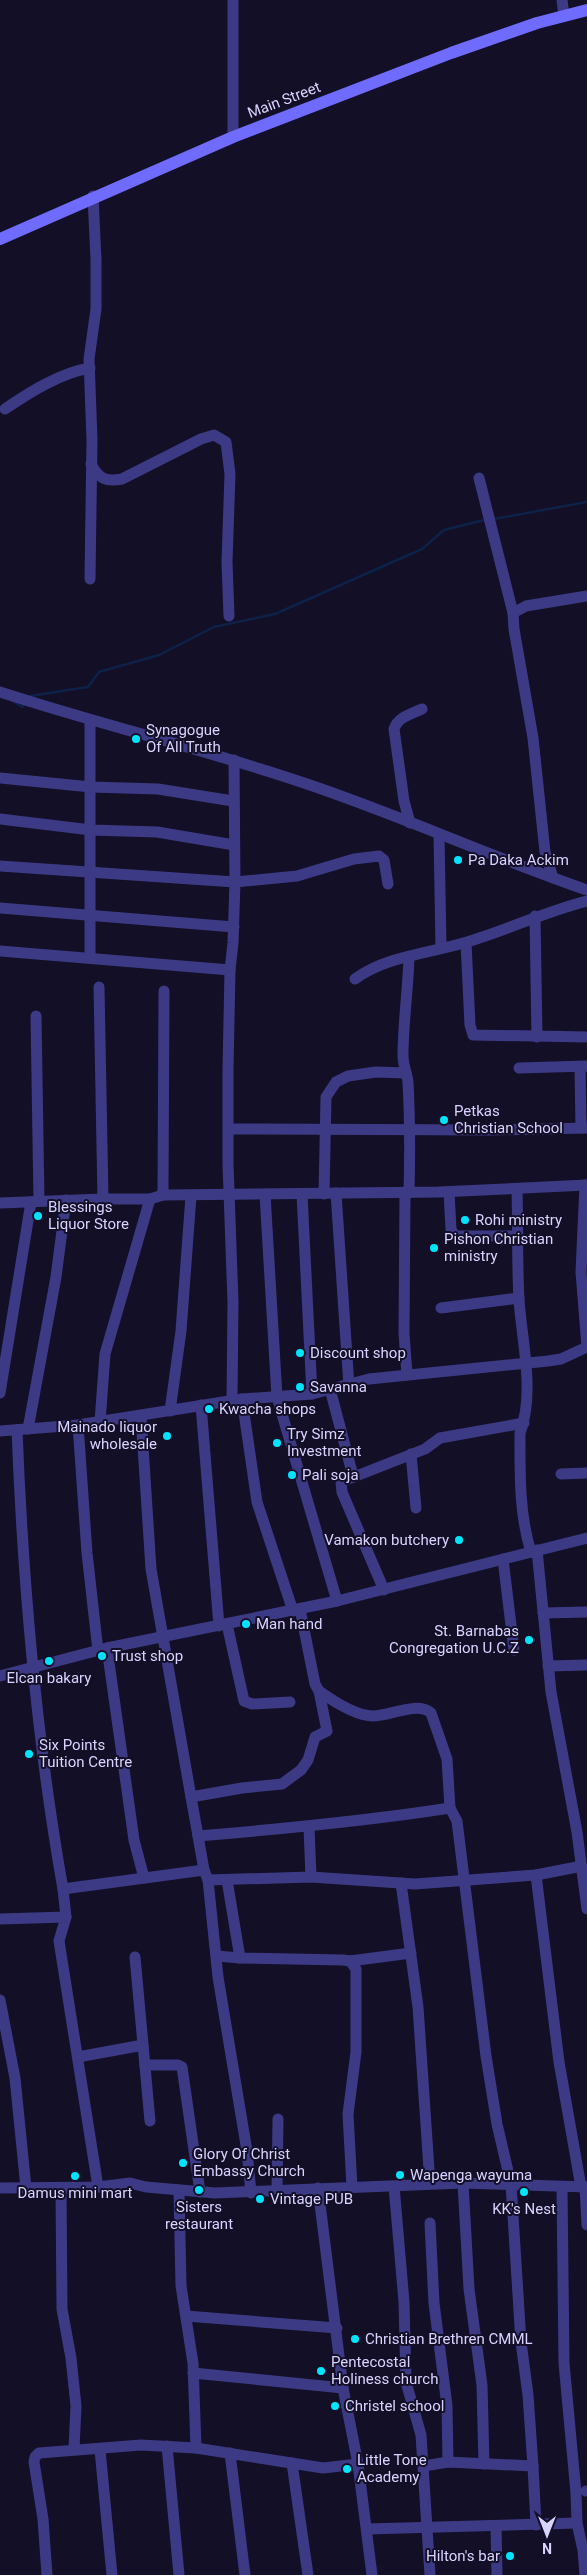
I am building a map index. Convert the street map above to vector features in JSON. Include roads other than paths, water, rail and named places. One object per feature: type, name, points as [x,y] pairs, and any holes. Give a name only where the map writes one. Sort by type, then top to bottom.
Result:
[{"type":"main road","name":"Main Street","points":[[0,239],[93,196],[233,136],[450,52],[587,10]]},
{"type":"street","points":[[233,0],[233,136]]},
{"type":"street","points":[[562,0],[564,16]]},
{"type":"street","points":[[90,579],[90,368],[96,309],[93,196]]},
{"type":"street","points":[[5,409],[75,370],[90,368]]},
{"type":"street","points":[[91,464],[102,479],[111,481],[122,479],[201,439],[214,435],[226,442],[230,474],[227,562],[229,616]]},
{"type":"street","points":[[480,478],[514,613],[514,629],[533,738],[545,869]]},
{"type":"street","points":[[514,613],[526,606],[587,596]]},
{"type":"street","points":[[0,692],[90,721],[185,745],[305,783],[438,835],[545,869],[553,878],[587,890]]},
{"type":"street","points":[[410,823],[404,802],[394,729],[396,722],[422,709]]},
{"type":"street","points":[[90,721],[90,958]]},
{"type":"street","points":[[191,1797],[242,1788],[282,1784],[301,1770],[308,1760],[315,1738],[327,1730],[319,1691],[297,1610],[257,1502],[237,1400],[229,1129],[230,970],[234,927],[235,882],[234,760]]},
{"type":"street","points":[[0,778],[91,786],[158,789],[233,801]]},
{"type":"street","points":[[0,819],[91,830],[157,832],[234,845]]},
{"type":"street","points":[[438,835],[441,947]]},
{"type":"street","points":[[0,866],[235,882],[297,876],[354,859],[378,856],[384,860],[388,884]]},
{"type":"street","points":[[355,979],[366,971],[441,947],[466,942],[534,916],[587,900]]},
{"type":"street","points":[[0,908],[234,927]]},
{"type":"street","points":[[534,916],[537,1037]]},
{"type":"street","points":[[466,942],[470,1025],[473,1035],[587,1037]]},
{"type":"street","points":[[0,951],[230,970]]},
{"type":"street","points":[[407,1375],[404,1324],[410,1130],[406,1073],[403,1059],[403,1017],[408,993],[409,957]]},
{"type":"street","points":[[99,987],[102,1199]]},
{"type":"street","points":[[163,1195],[164,991]]},
{"type":"street","points":[[0,1393],[35,1201],[36,1016]]},
{"type":"street","points":[[229,1129],[410,1130],[584,1128],[584,1067],[519,1068]]},
{"type":"street","points":[[324,1194],[326,1097],[336,1082],[348,1076],[376,1072],[406,1073]]},
{"type":"street","points":[[0,1203],[150,1199],[163,1195],[450,1192],[586,1185],[581,1272],[587,1347],[561,1359],[370,1379],[349,1386],[312,1394],[237,1400],[78,1425],[0,1431]]},
{"type":"street","points":[[517,1189],[519,1298],[526,1397],[524,1423],[520,1433],[522,1510],[534,1551],[548,1666],[582,1830],[587,1909]]},
{"type":"street","points":[[450,1192],[451,1229],[454,1236],[518,1236]]},
{"type":"street","points":[[336,1193],[349,1386]]},
{"type":"street","points":[[265,1194],[276,1396],[337,1601]]},
{"type":"street","points":[[302,1194],[312,1394]]},
{"type":"street","points":[[170,1411],[181,1324],[191,1196]]},
{"type":"street","points":[[100,1422],[105,1354],[150,1199]]},
{"type":"street","points":[[66,1200],[56,1277],[23,1429],[23,1570],[28,1628],[34,1666],[39,1737],[64,1889],[66,1917],[59,1941],[98,2187]]},
{"type":"street","points":[[442,1308],[519,1298]]},
{"type":"street","points":[[330,1389],[353,1476]]},
{"type":"street","points":[[201,1406],[223,1625],[244,1701],[252,1704],[290,1702]]},
{"type":"street","points":[[141,1416],[148,1541],[169,1679],[206,1875],[223,2013],[247,2151],[251,2193]]},
{"type":"street","points":[[384,1590],[340,1488],[341,1482],[425,1449],[440,1438],[524,1423]]},
{"type":"street","points":[[78,1425],[87,1553],[134,1840],[144,1878]]},
{"type":"street","points":[[412,1454],[416,1508]]},
{"type":"street","points":[[561,1474],[587,1474]]},
{"type":"street","points":[[0,1676],[102,1650],[384,1590],[587,1538]]},
{"type":"street","points":[[503,1559],[514,1650]]},
{"type":"street","points":[[543,1613],[587,1612]]},
{"type":"street","points":[[548,1666],[587,1665]]},
{"type":"street","points":[[319,1691],[365,1715],[374,1716],[420,1708],[431,1713],[447,1760],[450,1808],[457,1821],[486,2056],[497,2124],[511,2184],[521,2342],[528,2395],[536,2525]]},
{"type":"street","points":[[198,1836],[309,1828],[450,1808]]},
{"type":"street","points":[[309,1828],[311,1877]]},
{"type":"street","points":[[64,1889],[101,1882],[206,1875],[227,1880],[311,1877],[401,1883],[536,1875],[584,1868]]},
{"type":"street","points":[[536,1875],[559,2062],[584,2187],[587,2225]]},
{"type":"street","points":[[227,1880],[240,1958]]},
{"type":"street","points":[[401,1883],[418,2007],[430,2184]]},
{"type":"street","points":[[0,1918],[66,1917]]},
{"type":"street","points":[[216,1956],[350,1961],[411,1953]]},
{"type":"street","points":[[135,1957],[150,2121]]},
{"type":"street","points":[[350,1961],[357,1973],[356,2052],[348,2114],[352,2187]]},
{"type":"street","points":[[0,2000],[15,2078],[26,2188]]},
{"type":"street","points":[[78,2057],[143,2045]]},
{"type":"street","points":[[145,2065],[178,2065],[182,2067],[200,2192]]},
{"type":"street","points":[[277,2191],[278,2119]]},
{"type":"street","points":[[0,2188],[98,2187],[130,2183],[146,2187],[200,2192],[251,2193],[318,2188],[463,2183],[584,2187]]},
{"type":"street","points":[[463,2183],[469,2289],[482,2385],[484,2464]]},
{"type":"street","points":[[394,2186],[404,2302],[406,2382],[421,2435],[430,2575]]},
{"type":"street","points":[[562,2187],[564,2363],[584,2491],[576,2523],[585,2550],[585,2575]]},
{"type":"street","points":[[61,2188],[62,2308],[71,2358],[76,2406],[74,2449]]},
{"type":"street","points":[[318,2188],[324,2249],[337,2328],[343,2388],[358,2464],[372,2575]]},
{"type":"street","points":[[179,2190],[181,2286],[193,2373],[196,2448]]},
{"type":"street","points":[[430,2223],[434,2303],[447,2406],[448,2462]]},
{"type":"street","points":[[186,2316],[337,2328]]},
{"type":"street","points":[[193,2373],[343,2388]]},
{"type":"street","points":[[47,2575],[35,2457],[39,2453],[74,2449],[100,2450],[141,2445],[196,2448],[323,2468],[358,2464]]},
{"type":"street","points":[[167,2446],[178,2575]]},
{"type":"street","points":[[100,2450],[112,2575]]},
{"type":"street","points":[[230,2453],[245,2575]]},
{"type":"street","points":[[424,2466],[448,2462],[533,2466]]},
{"type":"street","points":[[292,2464],[308,2575]]},
{"type":"street","points":[[367,2529],[427,2529],[576,2523]]},
{"type":"street","points":[[496,2526],[497,2575]]},
{"type":"waterway","points":[[494,519],[587,502]]},
{"type":"waterway","points":[[30,696],[88,687],[99,672],[159,655],[214,627],[275,614],[422,549],[444,530],[484,520]]},
{"type":"waterway","points":[[13,701],[22,707],[24,705]]},
{"type":"place","name":"Synagogue Of All Truth","points":[[136,739]]},
{"type":"place","name":"Pa Daka Ackim","points":[[458,860]]},
{"type":"place","name":"Petkas Christian School","points":[[444,1120]]},
{"type":"place","name":"Blessings Liquor Store","points":[[38,1216]]},
{"type":"place","name":"Rohi ministry","points":[[465,1220]]},
{"type":"place","name":"Pishon Christian ministry","points":[[434,1248]]},
{"type":"place","name":"Discount shop","points":[[300,1353]]},
{"type":"place","name":"Savanna","points":[[300,1387]]},
{"type":"place","name":"Kwacha shops","points":[[209,1409]]},
{"type":"place","name":"Mainado liquor wholesale","points":[[167,1436]]},
{"type":"place","name":"Try Simz Investment","points":[[277,1443]]},
{"type":"place","name":"Pali soja","points":[[292,1475]]},
{"type":"place","name":"Vamakon butchery","points":[[459,1540]]},
{"type":"place","name":"Man hand","points":[[246,1624]]},
{"type":"place","name":"St. Barnabas Congregation U.C.Z","points":[[529,1640]]},
{"type":"place","name":"Trust shop","points":[[102,1656]]},
{"type":"place","name":"Elcan bakary","points":[[49,1661]]},
{"type":"place","name":"Six Points Tuition Centre","points":[[29,1754]]},
{"type":"place","name":"Glory Of Christ Embassy Church","points":[[183,2163]]},
{"type":"place","name":"Wapenga wayuma","points":[[400,2175]]},
{"type":"place","name":"Damus mini mart","points":[[75,2176]]},
{"type":"place","name":"Sisters restaurant","points":[[199,2190]]},
{"type":"place","name":"KK's Nest","points":[[524,2192]]},
{"type":"place","name":"Vintage PUB","points":[[260,2199]]},
{"type":"place","name":"Christian Brethren CMML","points":[[355,2339]]},
{"type":"place","name":"Pentecostal Holiness church","points":[[321,2371]]},
{"type":"place","name":"Christel school","points":[[335,2406]]},
{"type":"place","name":"Little Tone Academy","points":[[347,2469]]},
{"type":"place","name":"Hilton's bar","points":[[510,2556]]}]
